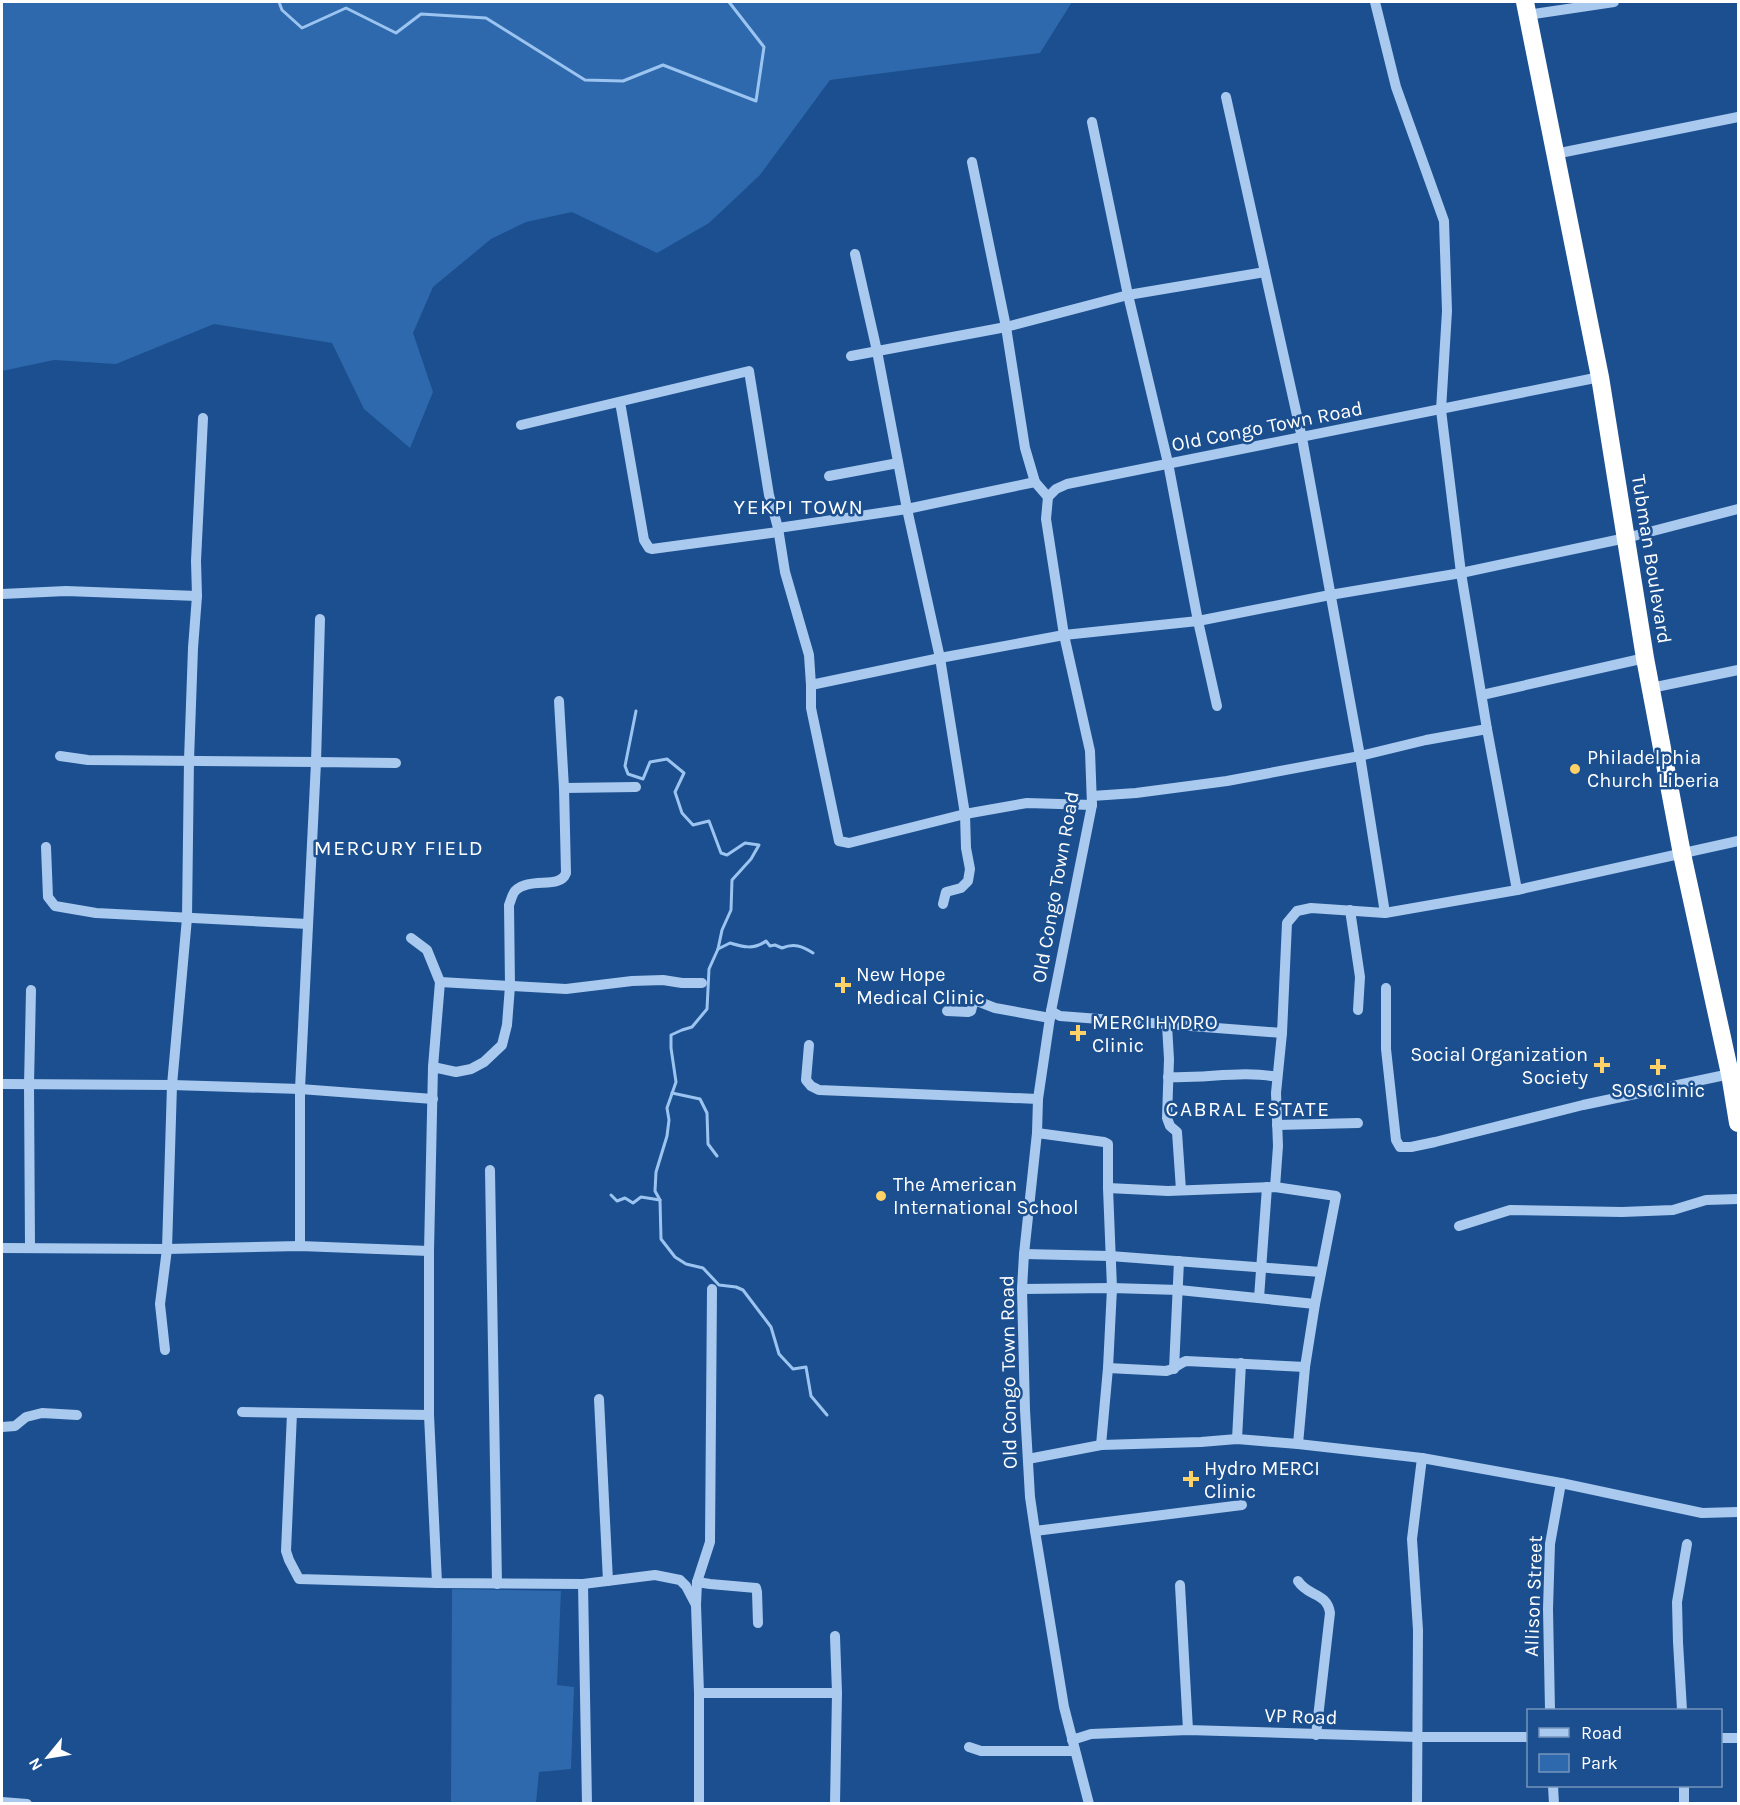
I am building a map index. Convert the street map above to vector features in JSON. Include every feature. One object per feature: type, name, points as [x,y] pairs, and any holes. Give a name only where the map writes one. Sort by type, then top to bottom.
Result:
[{"type":"highway","name":"Tubman Boulevard","points":[[1526,8],[1600,377],[1645,658],[1682,854],[1730,1074],[1738,1123]]},
{"type":"street","points":[[1375,2],[1396,87],[1444,221],[1447,311],[1441,410],[1461,573],[1517,890]]},
{"type":"street","points":[[1526,8],[1614,2]]},
{"type":"street","points":[[1226,97],[1302,438],[1360,756],[1384,913]]},
{"type":"street","points":[[1555,154],[1738,117]]},
{"type":"street","points":[[1092,122],[1128,295],[1168,463],[1198,621],[1218,706]]},
{"type":"street","points":[[972,162],[1006,327],[1024,448],[1035,482],[1048,497]]},
{"type":"street","points":[[855,254],[940,658],[965,814],[966,848],[970,869],[968,881],[961,888],[946,892],[943,904]]},
{"type":"street","points":[[852,356],[1006,327],[1128,295],[1265,272]]},
{"type":"street","points":[[521,425],[749,371],[769,495],[785,572],[809,655],[811,708],[839,841],[849,843],[965,814],[1027,803],[1092,800],[1227,781],[1487,729]]},
{"type":"street","name":"Old Congo Town Road","points":[[1089,1803],[1064,1707],[1035,1531],[1030,1497],[1025,1399],[1022,1289],[1037,1133],[1038,1099],[1051,1014],[1092,800],[1090,751],[1064,635],[1046,519],[1048,497],[1056,489],[1067,484],[1600,377]]},
{"type":"street","points":[[620,402],[644,540],[648,548],[652,549],[907,509],[1035,482]]},
{"type":"street","points":[[165,1350],[160,1304],[167,1249],[172,1085],[187,918],[189,760],[203,418]]},
{"type":"street","points":[[828,476],[898,463]]},
{"type":"street","points":[[811,685],[1064,635],[1198,621],[1330,595],[1461,573],[1626,538],[1738,509]]},
{"type":"street","points":[[2,594],[66,591],[197,596]]},
{"type":"street","points":[[300,1246],[300,1089],[316,762],[320,619]]},
{"type":"street","points":[[1482,695],[1645,658]]},
{"type":"street","points":[[1651,688],[1738,670]]},
{"type":"street","points":[[433,1067],[456,1072],[471,1069],[484,1062],[502,1045],[507,1025],[510,986],[509,904],[514,892],[526,884],[559,882],[564,879],[566,873],[564,788],[559,701]]},
{"type":"street","points":[[60,756],[88,760],[396,763]]},
{"type":"street","points":[[564,788],[636,787]]},
{"type":"street","points":[[1259,1298],[1277,1125],[1277,1077],[1282,1033],[1287,923],[1297,911],[1311,908],[1384,913],[1517,890],[1738,841]]},
{"type":"street","points":[[45,847],[48,897],[55,906],[96,913],[308,924]]},
{"type":"street","points":[[1350,910],[1360,977],[1358,1010]]},
{"type":"street","points":[[411,938],[427,950],[440,982],[433,1067],[429,1251],[429,1414],[437,1583]]},
{"type":"street","points":[[440,982],[566,989],[632,981],[663,980],[702,983]]},
{"type":"street","points":[[1386,988],[1387,1059],[1396,1140],[1401,1147],[1411,1148],[1583,1105],[1730,1074]]},
{"type":"street","points":[[30,1248],[31,990]]},
{"type":"street","points":[[947,1011],[968,1012],[976,1001],[995,1008],[1060,1016],[1282,1033]]},
{"type":"street","points":[[1167,1025],[1167,1118],[1170,1126],[1177,1132],[1181,1190]]},
{"type":"street","points":[[809,1045],[806,1080],[819,1090],[1038,1099]]},
{"type":"street","points":[[1168,1077],[1255,1074],[1277,1077]]},
{"type":"street","points":[[2,1084],[172,1085],[300,1089],[433,1099]]},
{"type":"street","points":[[1277,1125],[1358,1123]]},
{"type":"street","points":[[1037,1133],[1108,1144],[1112,1288],[1101,1445]]},
{"type":"street","points":[[489,1170],[497,1584]]},
{"type":"street","points":[[1108,1188],[1181,1190],[1271,1187],[1336,1196],[1305,1367],[1298,1444]]},
{"type":"street","points":[[1459,1226],[1510,1210],[1673,1210],[1706,1200],[1738,1198]]},
{"type":"street","points":[[2,1248],[167,1249],[300,1246],[429,1251]]},
{"type":"street","points":[[1024,1254],[1110,1256],[1321,1272]]},
{"type":"street","points":[[1174,1369],[1179,1261]]},
{"type":"street","points":[[699,1803],[696,1605],[697,1582],[710,1542],[712,1289]]},
{"type":"street","points":[[1022,1289],[1179,1290],[1315,1304]]},
{"type":"street","points":[[1108,1368],[1166,1371],[1186,1361],[1305,1367]]},
{"type":"street","points":[[1237,1440],[1241,1363]]},
{"type":"street","points":[[599,1399],[608,1581]]},
{"type":"street","points":[[242,1412],[429,1414]]},
{"type":"street","points":[[2,1427],[15,1426],[26,1417],[42,1413],[77,1415]]},
{"type":"street","points":[[292,1413],[286,1551],[299,1579],[583,1584],[655,1575],[680,1580],[686,1586],[696,1605]]},
{"type":"street","points":[[1028,1459],[1101,1445],[1237,1440],[1298,1444],[1422,1458],[1561,1483],[1702,1513],[1738,1512]]},
{"type":"street","points":[[1417,1803],[1418,1630],[1412,1539],[1422,1458]]},
{"type":"street","name":"Allison Street","points":[[1550,1709],[1548,1609],[1550,1544],[1561,1483]]},
{"type":"street","points":[[1035,1531],[1242,1505]]},
{"type":"street","points":[[1682,1709],[1677,1602],[1687,1544]]},
{"type":"street","points":[[1298,1581],[1302,1587],[1325,1599],[1330,1613],[1316,1735]]},
{"type":"street","points":[[697,1582],[756,1588],[758,1623]]},
{"type":"street","points":[[583,1584],[587,1803]]},
{"type":"street","points":[[1180,1585],[1188,1730]]},
{"type":"street","points":[[835,1636],[837,1693],[835,1803]]},
{"type":"street","points":[[699,1693],[837,1693]]},
{"type":"street","name":"VP Road","points":[[969,1747],[981,1751],[1074,1745],[1091,1734],[1188,1730],[1316,1735],[1527,1737]]},
{"type":"street","points":[[1722,1738],[1738,1738]]},
{"type":"street","points":[[1553,1787],[1554,1803]]},
{"type":"street","points":[[1683,1787],[1684,1803]]},
{"type":"street","points":[[2,1802],[27,1803]]},
{"type":"green space","points":[[2,2],[1072,2],[1040,53],[830,80],[760,175],[709,223],[657,253],[572,212],[526,222],[491,239],[433,287],[413,333],[433,392],[410,448],[364,409],[332,343],[214,324],[116,364],[54,360],[2,371]]},
{"type":"green space","points":[[452,1589],[561,1591],[557,1685],[574,1687],[571,1769],[539,1772],[536,1803],[451,1803]]},
{"type":"waterway","points":[[279,2],[282,10],[302,28],[346,8],[396,33],[421,14],[486,18],[585,80],[623,81],[663,65],[756,101],[764,47],[729,2]]},
{"type":"waterway","points":[[636,711],[625,766],[628,774],[643,779],[650,762],[667,759],[684,773],[675,792],[682,813],[693,825],[709,821],[721,853],[727,855],[745,843],[759,845],[751,859],[732,880],[731,910],[709,969],[707,1009],[692,1027],[671,1035],[676,1082],[667,1108],[669,1120],[667,1136],[656,1172],[655,1191],[660,1200],[661,1239],[675,1257],[686,1264],[703,1268],[719,1285],[743,1290],[771,1327],[779,1354],[793,1369],[806,1367],[811,1396],[827,1415]]},
{"type":"waterway","points":[[718,949],[730,943],[753,947],[766,941],[770,946],[775,945],[782,948],[798,946],[813,953]]},
{"type":"waterway","points":[[672,1093],[700,1099],[707,1113],[708,1144],[717,1156]]},
{"type":"waterway","points":[[611,1195],[617,1201],[625,1198],[633,1203],[641,1197],[660,1200]]},
{"type":"place","name":"Philadelphia Church Liberia","points":[[1575,769]]},
{"type":"place","name":"New Hope Medical Clinic","points":[[843,985]]},
{"type":"place","name":"MERCI HYDRO Clinic","points":[[1078,1033]]},
{"type":"place","name":"Social Organization Society","points":[[1602,1065]]},
{"type":"place","name":"SOS Clinic","points":[[1658,1067]]},
{"type":"place","name":"The American International School","points":[[881,1196]]},
{"type":"place","name":"Hydro MERCI Clinic","points":[[1191,1479]]},
{"type":"district","name":"YEKPI TOWN","points":[[799,507]]},
{"type":"district","name":"MERCURY FIELD","points":[[399,848]]},
{"type":"district","name":"CABRAL ESTATE","points":[[1248,1109]]}]
